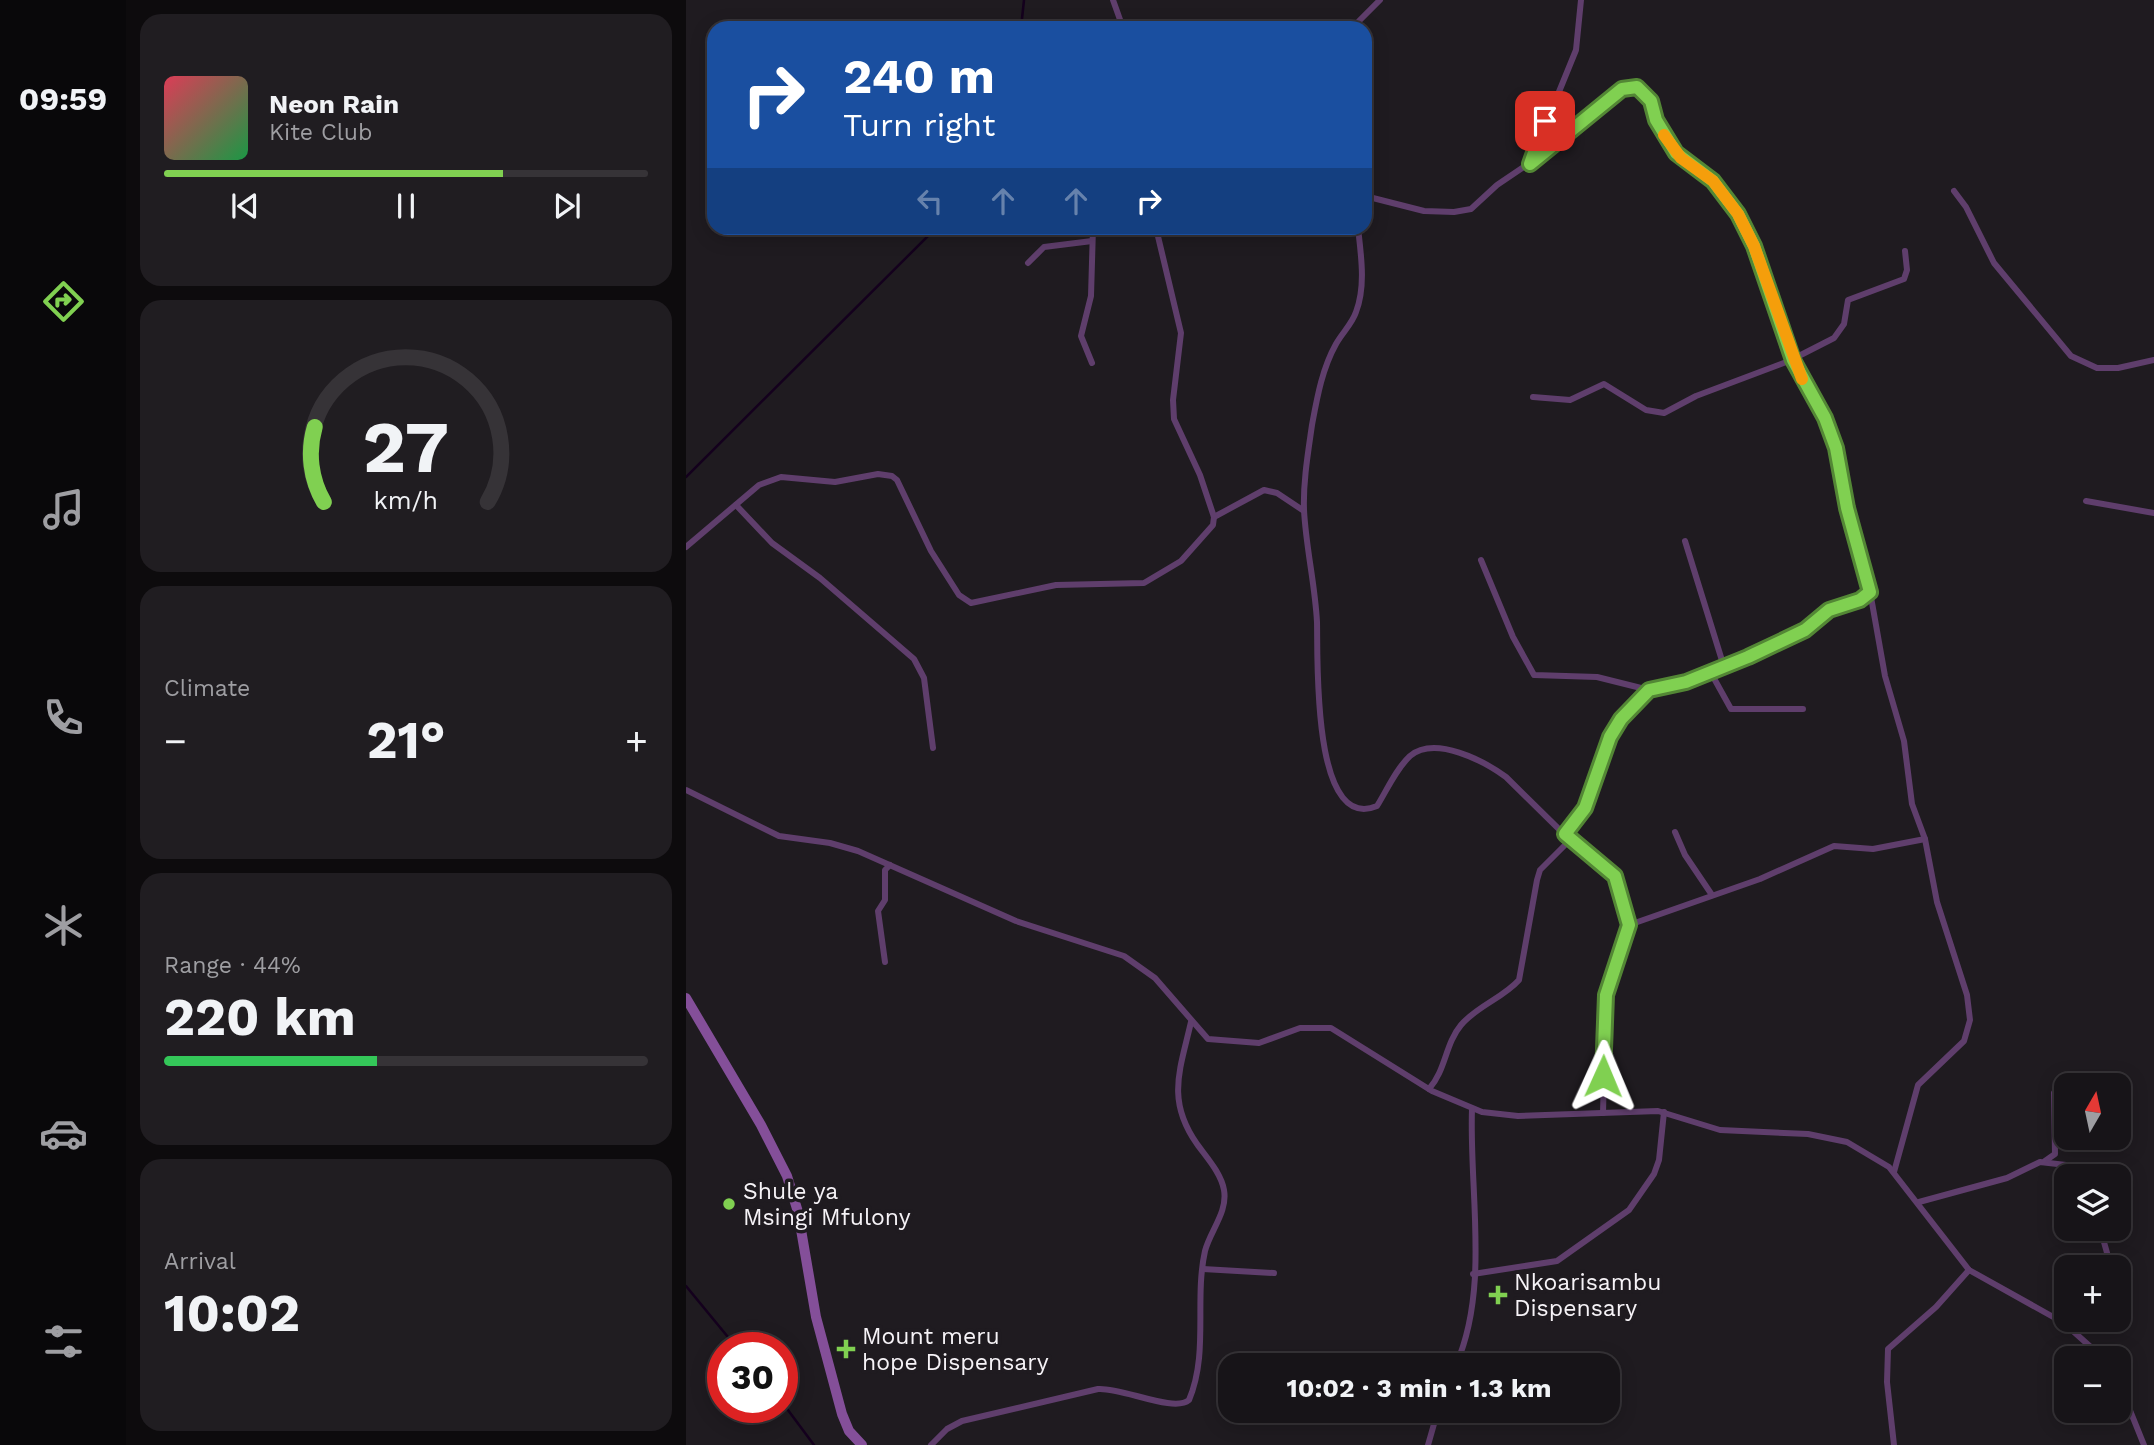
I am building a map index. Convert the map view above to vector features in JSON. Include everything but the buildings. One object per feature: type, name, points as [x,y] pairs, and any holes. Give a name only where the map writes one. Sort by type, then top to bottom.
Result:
[{"type":"street","points":[[1113,0],[1120,21]]},
{"type":"street","points":[[1359,21],[1380,0]]},
{"type":"street","points":[[1530,164],[1576,50],[1581,0]]},
{"type":"street","points":[[1372,198],[1412,209],[1464,211],[1530,164],[1622,89],[1637,87],[1643,91],[1676,153],[1705,173],[1738,214],[1754,246],[1793,360],[1825,418],[1836,448],[1847,508],[1870,592],[1885,676],[1905,741],[1909,791],[1925,839],[1937,902],[1964,981],[1970,1020],[1961,1046],[1918,1085],[1894,1172]]},
{"type":"street","points":[[1954,191],[1966,207],[1994,263],[2071,356],[2097,368],[2118,368],[2154,360]]},
{"type":"street","points":[[1092,235],[1091,296],[1081,336],[1092,363]]},
{"type":"street","points":[[686,547],[771,478],[835,482],[878,474],[892,476],[897,480],[931,551],[959,594],[977,604],[1041,587],[1144,583],[1165,573],[1188,554],[1209,531],[1214,517],[1200,475],[1174,419],[1172,400],[1181,333],[1158,235]]},
{"type":"street","points":[[1358,235],[1361,276],[1359,303],[1329,358],[1320,384],[1307,464],[1304,511],[1316,613],[1318,696],[1323,744],[1331,774],[1342,798],[1360,808],[1377,806],[1410,756],[1425,749],[1441,749],[1494,768],[1570,840],[1615,876],[1629,925],[1606,995],[1603,1112]]},
{"type":"street","points":[[1028,263],[1044,247],[1091,241]]},
{"type":"street","points":[[1533,397],[1570,400],[1604,384],[1646,410],[1664,413],[1696,396],[1793,360],[1838,335],[1844,324],[1848,300],[1905,279],[1905,251]]},
{"type":"street","points":[[1214,517],[1264,490],[1277,493],[1304,511]]},
{"type":"street","points":[[2086,501],[2154,513]]},
{"type":"street","points":[[736,505],[772,543],[820,578],[914,659],[924,678],[933,748]]},
{"type":"street","points":[[1685,541],[1724,667]]},
{"type":"street","points":[[1481,560],[1513,637],[1534,675],[1597,677],[1649,690],[1711,673],[1805,630],[1829,610],[1860,600],[1870,592]]},
{"type":"street","points":[[1711,673],[1731,709],[1803,709]]},
{"type":"street","points":[[1565,834],[1585,808],[1610,737],[1621,719],[1649,690]]},
{"type":"street","points":[[686,790],[788,839],[836,844],[890,864],[1016,920],[1124,956],[1155,978],[1208,1039],[1259,1043],[1300,1028],[1332,1028],[1429,1089],[1472,1110],[1518,1116],[1664,1112],[1720,1129],[1808,1134],[1847,1142],[1878,1158],[1894,1172],[1969,1270],[2064,1323],[2090,1346]]},
{"type":"street","points":[[1675,832],[1685,855],[1712,895]]},
{"type":"street","points":[[1629,925],[1760,879],[1834,846],[1873,849],[1925,839]]},
{"type":"street","points":[[1429,1089],[1438,1078],[1453,1036],[1462,1023],[1519,981],[1537,880],[1541,870],[1570,840]]},
{"type":"street","points":[[885,962],[878,911],[885,900],[884,872],[890,864]]},
{"type":"street","points":[[686,999],[761,1125],[787,1176],[798,1212],[816,1317],[842,1415],[849,1431],[862,1445]]},
{"type":"street","points":[[932,1445],[947,1429],[962,1421],[1098,1389],[1115,1389],[1166,1403],[1184,1404],[1192,1394],[1199,1360],[1206,1248],[1221,1214],[1224,1195],[1217,1174],[1183,1124],[1178,1111],[1178,1087],[1191,1021]]},
{"type":"street","points":[[1459,1353],[1471,1306],[1473,1274],[1472,1110]]},
{"type":"street","points":[[1473,1274],[1557,1261],[1629,1210],[1654,1174],[1659,1160],[1664,1112]]},
{"type":"street","points":[[1919,1202],[2007,1178],[2043,1162],[2055,1154],[2055,1150]]},
{"type":"street","points":[[2043,1162],[2054,1164]]},
{"type":"street","points":[[1203,1269],[1274,1273]]},
{"type":"street","points":[[1894,1445],[1887,1382],[1888,1349],[1937,1307],[1969,1270]]},
{"type":"street","points":[[2131,1413],[2144,1445]]},
{"type":"street","points":[[1428,1445],[1434,1423]]},
{"type":"waterway","points":[[1022,21],[1024,0]]},
{"type":"waterway","points":[[686,477],[929,235]]},
{"type":"waterway","points":[[686,1286],[724,1332]]},
{"type":"waterway","points":[[798,1423],[814,1445]]},
{"type":"slow traffic","points":[[1664,135],[1681,158],[1702,170],[1713,181],[1738,214],[1754,246],[1802,379]]},
{"type":"place","name":"Shule ya Msingi Mfulony","points":[[729,1204]]},
{"type":"place","name":"Nkoarisambu Dispensary","points":[[1498,1295]]},
{"type":"place","name":"Mount meru hope Dispensary","points":[[846,1349]]},
{"type":"route","points":[[1545,121],[1530,164],[1622,89],[1637,87],[1651,101],[1656,120],[1676,153],[1702,170],[1727,198],[1754,246],[1793,360],[1825,418],[1836,448],[1847,508],[1870,592],[1860,600],[1829,610],[1805,630],[1748,657],[1686,682],[1649,690],[1621,719],[1610,737],[1585,808],[1579,820],[1565,834],[1615,876],[1629,925],[1606,995],[1603,1076]]}]
